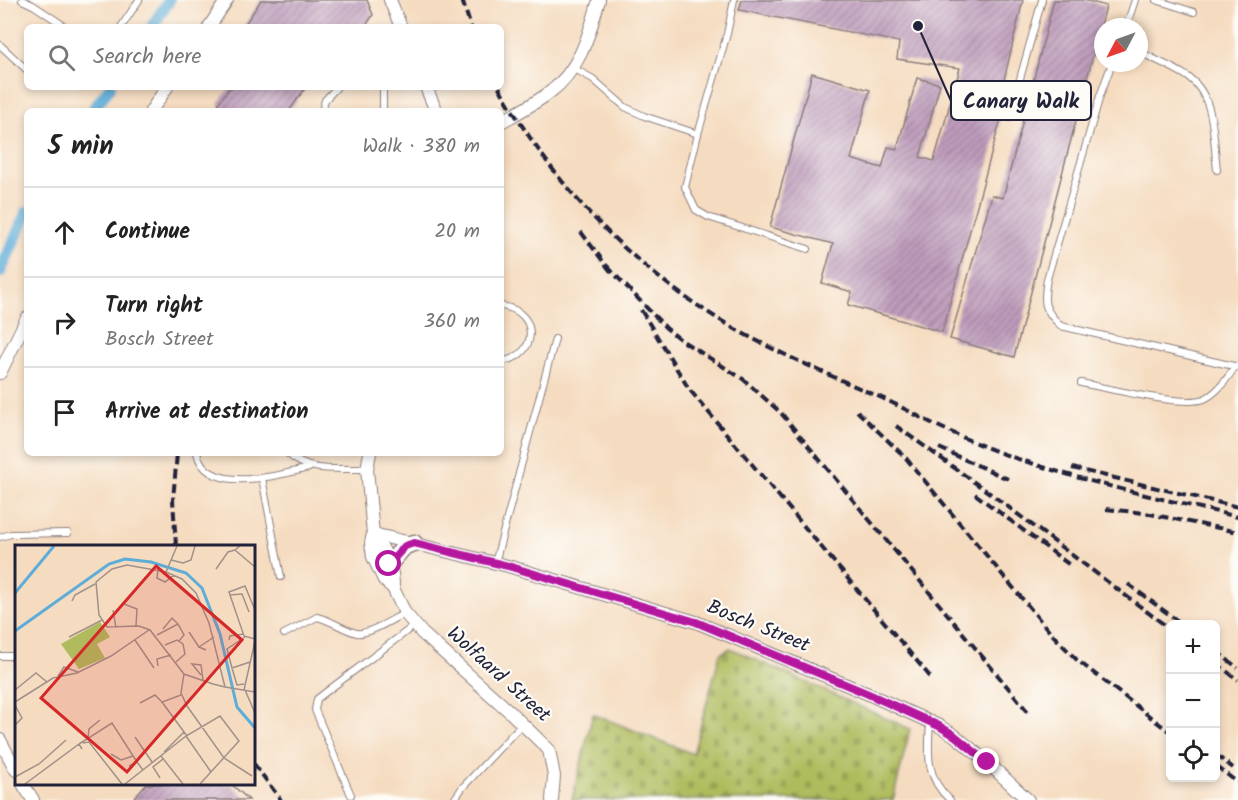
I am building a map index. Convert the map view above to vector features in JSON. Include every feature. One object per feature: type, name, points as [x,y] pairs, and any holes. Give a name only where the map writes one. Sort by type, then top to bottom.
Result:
[{"type":"street","points":[[211,24],[227,0]]},
{"type":"street","points":[[390,0],[397,24]]},
{"type":"street","points":[[504,120],[548,93],[565,79],[588,37],[599,0]]},
{"type":"street","points":[[153,108],[165,90]]},
{"type":"street","points":[[427,90],[435,108]]},
{"type":"street","points":[[0,373],[24,324]]},
{"type":"street","name":"Wolfaard Street","points":[[369,456],[367,469],[373,534],[371,543],[373,557],[384,580],[393,588],[405,613],[415,625],[549,750],[554,776],[552,800]]},
{"type":"street","name":"Bosch Street","points":[[373,534],[495,563],[696,622],[930,722],[954,735],[1028,800]]},
{"type":"street","name":"Wolfaard Street","points":[[373,534],[389,564],[393,588]]},
{"type":"street","points":[[389,564],[405,546],[414,543]]},
{"type":"street","points":[[0,740],[15,766]]},
{"type":"street","points":[[25,785],[33,800]]},
{"type":"lane","points":[[22,0],[62,24]]},
{"type":"lane","points":[[123,24],[139,0]]},
{"type":"lane","points":[[734,0],[727,34],[685,187],[696,210],[708,217],[808,249]]},
{"type":"lane","points":[[1009,118],[1042,0]]},
{"type":"lane","points":[[1129,18],[1135,0]]},
{"type":"lane","points":[[1156,0],[1194,12]]},
{"type":"lane","points":[[0,45],[24,67]]},
{"type":"lane","points":[[1148,56],[1187,76],[1199,86],[1208,101],[1217,170]]},
{"type":"lane","points":[[573,68],[593,79],[625,107],[644,116],[698,134]]},
{"type":"lane","points":[[1081,383],[1183,402],[1204,399],[1220,388],[1237,367],[1061,326],[1050,316],[1043,302],[1053,256],[1109,72]]},
{"type":"lane","points":[[323,108],[325,100],[334,90]]},
{"type":"lane","points":[[383,90],[383,108]]},
{"type":"lane","points":[[504,307],[516,310],[526,317],[530,324],[530,336],[525,348],[516,358],[504,360]]},
{"type":"lane","points":[[495,563],[555,339]]},
{"type":"lane","points":[[198,456],[199,462],[208,470],[223,477],[262,478],[309,468],[367,469]]},
{"type":"lane","points":[[289,456],[309,468]]},
{"type":"lane","points":[[262,478],[281,577]]},
{"type":"lane","points":[[0,537],[10,534],[68,533]]},
{"type":"lane","points":[[284,634],[317,617],[332,621],[357,633],[366,633],[405,613]]},
{"type":"lane","points":[[351,795],[315,710],[317,699],[415,625]]},
{"type":"lane","points":[[930,722],[928,757],[934,778],[942,793],[950,800]]},
{"type":"lane","points":[[454,800],[462,788],[522,724]]},
{"type":"green space","points":[[730,648],[910,729],[893,800],[572,800],[593,714],[693,754],[720,654]]},
{"type":"building","points":[[261,0],[367,0],[373,15],[367,24],[245,24]]},
{"type":"building","points":[[742,0],[1023,0],[1004,80],[1011,82],[942,332],[848,305],[852,292],[822,283],[833,244],[770,227],[812,73],[870,90],[851,159],[882,168],[888,147],[897,149],[917,78],[940,84],[920,157],[934,161],[960,68],[897,59],[899,42],[739,10]]},
{"type":"building","points":[[1054,0],[1084,0],[1106,6],[1103,18],[1094,18],[1094,52],[1014,357],[950,339],[992,195],[1003,198]]},
{"type":"building","points":[[228,90],[304,90],[291,108],[224,108],[218,104]]},
{"type":"building","points":[[145,785],[232,785],[249,800],[132,800]]},
{"type":"waterway","points":[[154,24],[169,0]]},
{"type":"waterway","points":[[94,108],[108,90]]},
{"type":"waterway","points":[[0,272],[24,219]]},
{"type":"railway","points":[[462,0],[470,24]]},
{"type":"railway","points":[[501,90],[547,162],[605,229],[671,287],[746,335],[942,428],[1001,453],[1082,479],[1238,517]]},
{"type":"railway","points":[[581,232],[612,273]]},
{"type":"railway","points":[[607,266],[666,328],[743,379],[781,413],[1029,713]]},
{"type":"railway","points":[[641,310],[689,389],[932,679]]},
{"type":"railway","points":[[857,411],[905,457],[1049,631],[1077,660],[1166,729]]},
{"type":"railway","points":[[896,426],[995,497],[1166,626]]},
{"type":"railway","points":[[939,448],[1008,479]]},
{"type":"railway","points":[[176,545],[173,500],[177,456]]},
{"type":"railway","points":[[1072,468],[1238,507]]},
{"type":"railway","points":[[975,494],[1071,566]]},
{"type":"railway","points":[[1106,509],[1145,513],[1238,532]]},
{"type":"railway","points":[[1128,584],[1177,620]]},
{"type":"railway","points":[[1220,654],[1238,668]]},
{"type":"railway","points":[[1220,666],[1238,680]]},
{"type":"railway","points":[[1220,758],[1233,768]]},
{"type":"railway","points":[[255,765],[281,800]]},
{"type":"railway","points":[[1220,769],[1238,783]]},
{"type":"place","name":"Canary Walk","points":[[918,26]]},
{"type":"route","points":[[389,564],[405,546],[414,543],[508,566],[696,622],[939,726],[987,762]]}]
